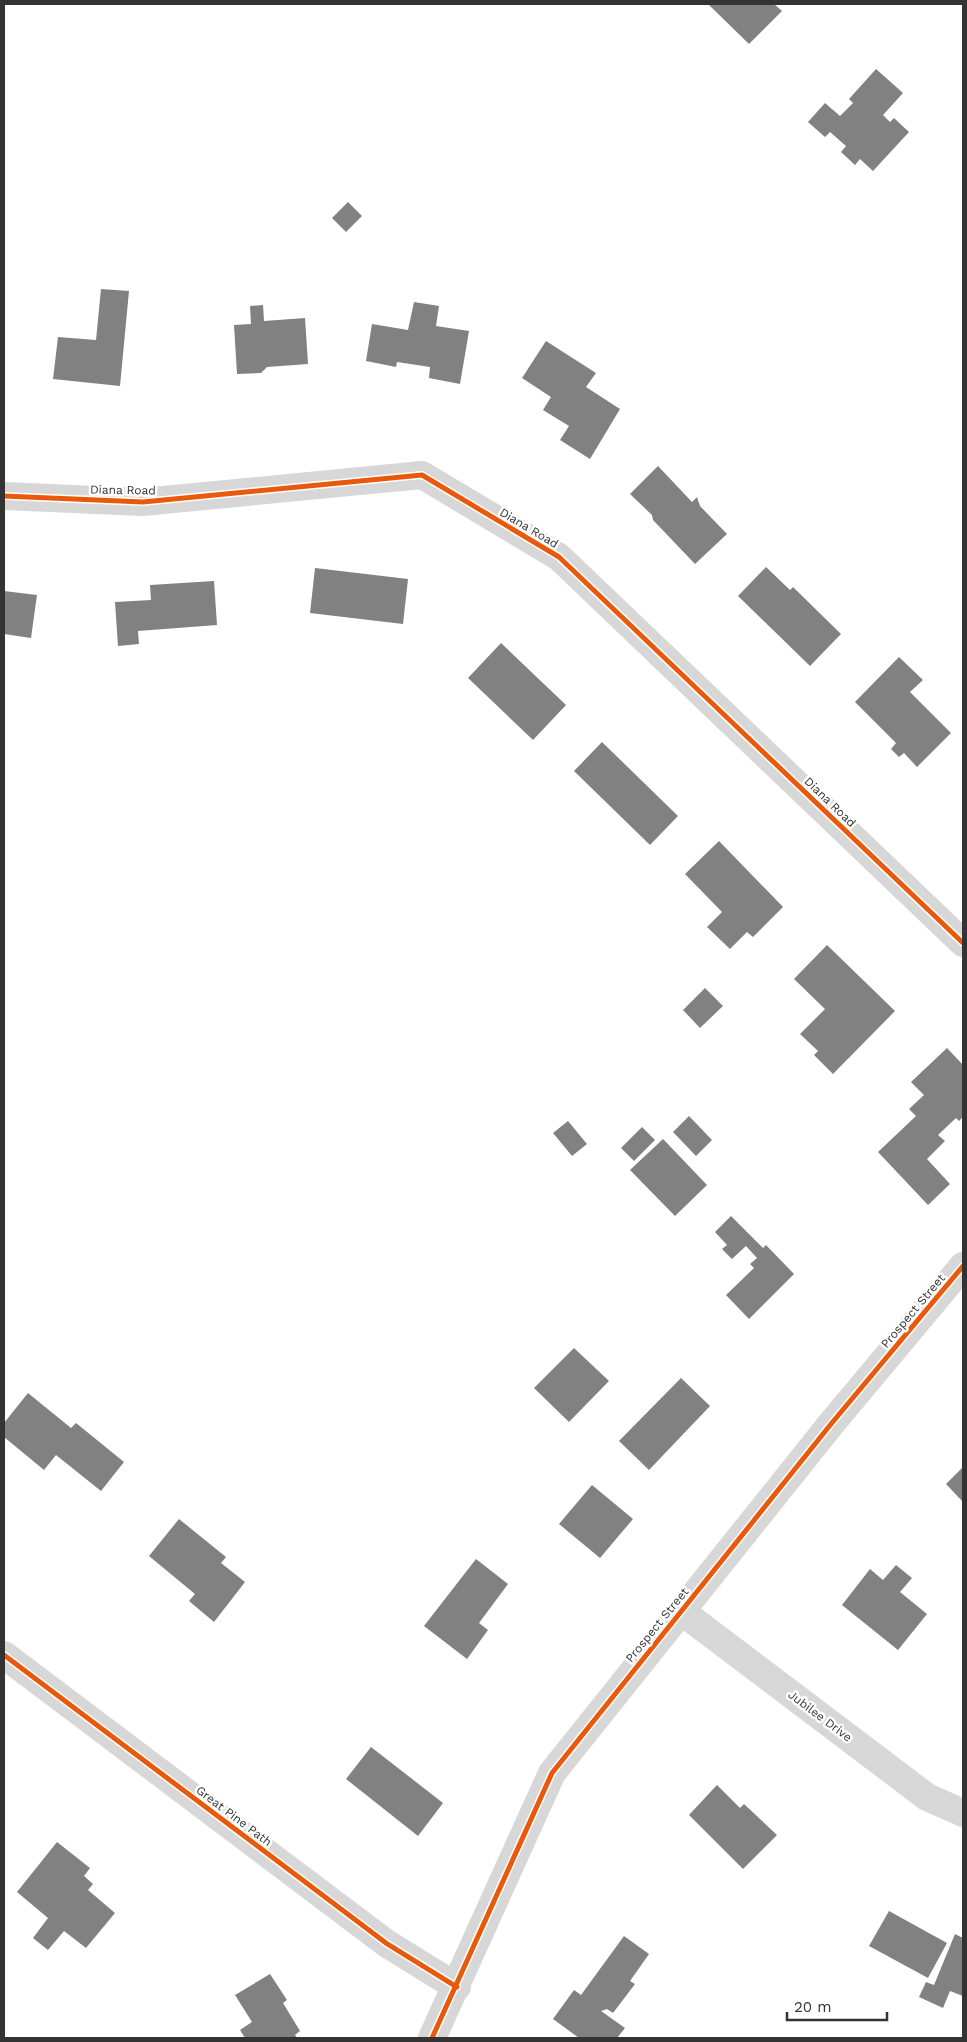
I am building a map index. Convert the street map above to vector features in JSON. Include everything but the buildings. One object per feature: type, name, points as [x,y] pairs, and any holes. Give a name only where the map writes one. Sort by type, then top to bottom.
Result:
[{"type":"street","name":"Diana Road","points":[[4,496],[143,502],[422,475],[559,558],[963,942]]},
{"type":"street","name":"Prospect Street","points":[[432,2038],[552,1773],[831,1424],[963,1266]]},
{"type":"street","name":"Jubilee Drive","points":[[681,1611],[927,1797],[963,1813]]},
{"type":"street","name":"Great Pine Path","points":[[4,1655],[386,1944],[457,1986]]},
{"type":"cycle path","points":[[4,496],[143,502],[422,475],[559,557],[963,943]]},
{"type":"cycle path","points":[[432,2038],[552,1773],[831,1424],[963,1266]]},
{"type":"cycle path","points":[[4,1655],[386,1943],[457,1987]]}]
